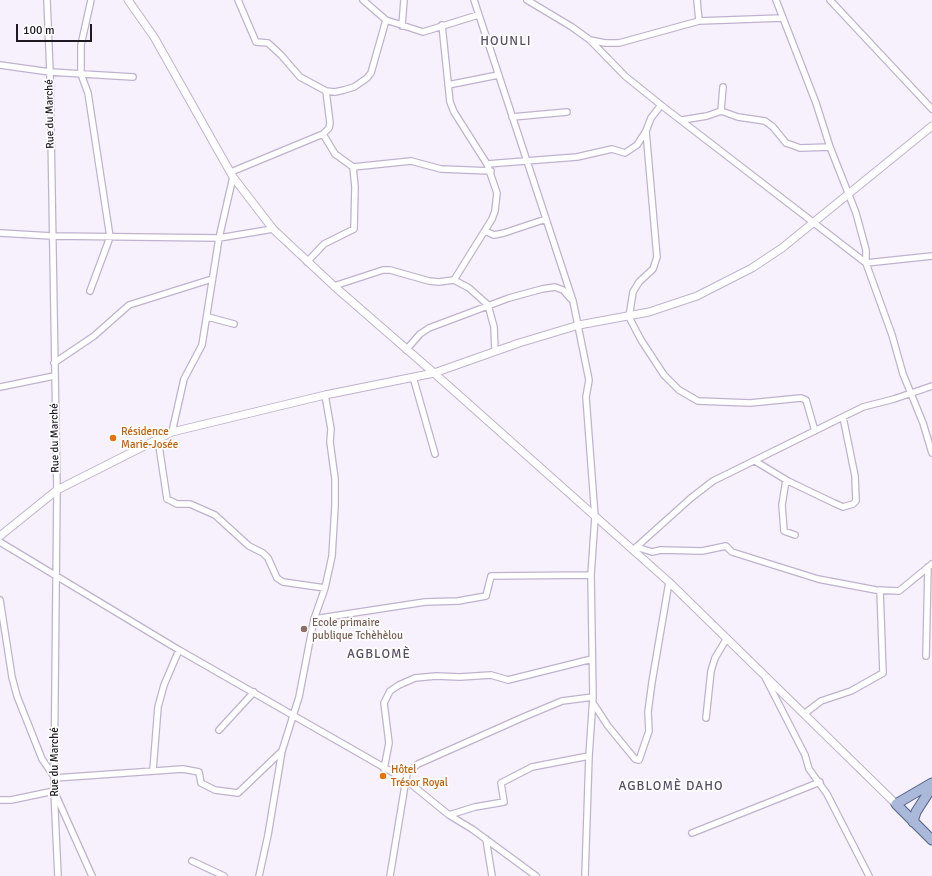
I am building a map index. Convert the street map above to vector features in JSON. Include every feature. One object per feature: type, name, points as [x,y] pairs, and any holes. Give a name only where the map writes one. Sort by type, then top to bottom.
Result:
[{"type":"main road","points":[[932,783],[896,804],[932,840]]},
{"type":"main road","points":[[913,822],[916,812],[932,787]]},
{"type":"street","name":"Rue du Marché","points":[[47,0],[50,72],[56,490],[54,791],[58,876]]},
{"type":"street","points":[[90,291],[110,237],[88,93],[81,74],[81,45],[91,0]]},
{"type":"street","points":[[128,0],[154,37],[232,174],[254,206],[273,229],[307,262],[595,517],[635,548],[896,804]]},
{"type":"street","points":[[238,0],[256,42],[268,43],[281,55],[300,77],[326,91],[335,92],[354,87],[367,78],[371,73],[386,20]]},
{"type":"street","points":[[363,0],[386,20],[423,32],[478,14]]},
{"type":"street","points":[[402,26],[404,0]]},
{"type":"street","points":[[474,0],[573,301],[589,380],[586,397],[595,517],[591,575],[593,700],[588,756],[585,876]]},
{"type":"street","points":[[527,0],[572,27],[590,40],[625,76],[813,224],[866,263],[932,256]]},
{"type":"street","points":[[697,0],[699,21]]},
{"type":"street","points":[[776,0],[816,103],[830,147],[862,232],[866,263],[892,335],[903,374],[912,393],[932,452]]},
{"type":"street","points":[[830,0],[932,108]]},
{"type":"street","points":[[590,40],[605,43],[619,43],[699,21],[782,18]]},
{"type":"street","points":[[442,26],[448,85],[454,112],[487,164],[495,185],[496,202],[492,219],[454,280]]},
{"type":"street","points":[[0,65],[50,72],[134,77]]},
{"type":"street","points":[[448,85],[498,75]]},
{"type":"street","points":[[721,111],[723,87]]},
{"type":"street","points":[[232,174],[323,134],[329,128],[330,123],[326,91]]},
{"type":"street","points":[[487,164],[577,157],[612,149],[626,153],[637,145],[646,131],[651,118],[661,105]]},
{"type":"street","points":[[682,120],[707,116],[721,111],[738,117],[765,121],[773,127],[786,143],[800,148],[830,147]]},
{"type":"street","points":[[512,117],[567,112]]},
{"type":"street","points":[[0,536],[56,490],[172,432],[325,395],[434,373],[495,351],[579,325],[649,312],[697,296],[723,284],[782,248],[932,126]]},
{"type":"street","points":[[646,131],[657,257],[653,270],[634,287],[629,316],[651,357],[664,375],[679,390],[698,401],[750,403],[801,398],[806,400],[815,431]]},
{"type":"street","points":[[323,134],[335,154],[353,167],[411,162],[441,169],[490,171]]},
{"type":"street","points":[[307,262],[324,244],[354,229],[355,187],[353,167]]},
{"type":"street","points":[[172,432],[184,379],[202,345],[208,317],[212,279],[219,238],[232,174]]},
{"type":"street","points":[[485,231],[494,235],[546,219]]},
{"type":"street","points":[[0,233],[52,236],[219,238],[273,229]]},
{"type":"street","points":[[334,286],[383,270],[390,270],[429,280],[454,280],[469,288],[488,306],[494,327],[495,351]]},
{"type":"street","points":[[54,363],[94,336],[129,305],[212,279]]},
{"type":"street","points":[[406,350],[420,334],[430,328],[488,306],[542,289],[555,287],[563,290],[573,301]]},
{"type":"street","points":[[208,317],[234,324]]},
{"type":"street","points":[[0,387],[54,376]]},
{"type":"street","points":[[413,377],[435,454]]},
{"type":"street","points":[[635,548],[691,498],[714,482],[863,406],[880,404],[932,386]]},
{"type":"street","points":[[259,876],[268,835],[282,751],[295,715],[314,619],[325,588],[332,556],[336,506],[335,479],[330,442],[331,429],[325,395]]},
{"type":"street","points":[[755,461],[786,480],[843,507],[853,504],[856,501],[855,476],[843,417]]},
{"type":"street","points":[[158,439],[167,499],[177,504],[196,506],[215,515],[243,541],[268,558],[277,578],[283,582],[325,588]]},
{"type":"street","points":[[786,480],[782,505],[784,531],[795,535]]},
{"type":"street","points":[[0,542],[179,650],[295,715],[384,769],[406,780],[449,815],[486,839],[536,876]]},
{"type":"street","points":[[635,548],[652,552],[661,550],[702,551],[726,546],[732,552],[818,579],[880,590],[900,591],[930,566]]},
{"type":"street","points":[[926,656],[930,566]]},
{"type":"street","points":[[314,619],[418,603],[458,601],[486,596],[490,576],[591,575]]},
{"type":"street","points":[[593,700],[608,726],[636,759],[639,760],[649,731],[648,712],[652,682],[669,582]]},
{"type":"street","points":[[804,714],[821,701],[851,691],[883,673],[880,590]]},
{"type":"street","points":[[0,600],[12,677],[17,696],[42,759],[55,778],[176,769],[199,772],[201,783],[216,790],[238,793],[282,751]]},
{"type":"street","points":[[706,718],[711,671],[715,658],[727,638]]},
{"type":"street","points":[[153,770],[158,707],[164,685],[179,650]]},
{"type":"street","points":[[384,769],[389,751],[389,743],[384,703],[390,691],[399,685],[415,678],[436,676],[460,677],[490,675],[508,680],[592,659]]},
{"type":"street","points":[[762,673],[805,755],[809,769],[820,782],[869,876]]},
{"type":"street","points":[[220,730],[254,692]]},
{"type":"street","points":[[390,876],[407,773],[418,764],[451,748],[562,701],[593,700]]},
{"type":"street","points":[[449,815],[475,807],[504,802],[501,783],[532,767],[588,756]]},
{"type":"street","points":[[692,833],[820,782]]},
{"type":"street","points":[[0,800],[11,800],[54,791],[92,876]]},
{"type":"street","points":[[486,839],[492,876]]},
{"type":"street","points":[[192,861],[224,876]]},
{"type":"place","name":"Résidence Marie-Josée","points":[[113,438]]},
{"type":"place","name":"Ecole primaire publique Tchèhèlou","points":[[304,629]]},
{"type":"place","name":"Hôtel Trésor Royal","points":[[383,776]]},
{"type":"district","name":"HOUNLI","points":[[506,42]]},
{"type":"district","name":"AGBLOMÈ","points":[[379,655]]},
{"type":"district","name":"AGBLOMÈ DAHO","points":[[671,787]]}]
